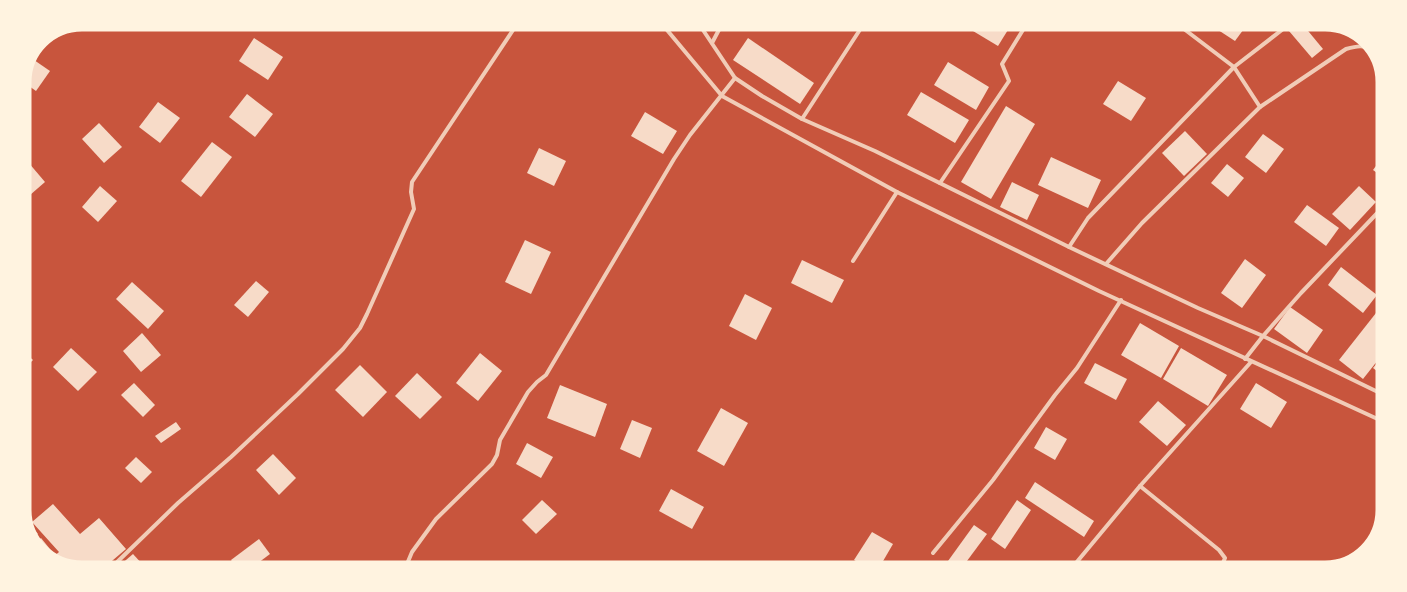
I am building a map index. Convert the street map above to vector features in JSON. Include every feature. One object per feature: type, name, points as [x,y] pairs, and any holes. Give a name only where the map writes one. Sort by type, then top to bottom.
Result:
[{"type":"street","points":[[116,563],[298,394],[343,348],[360,328],[414,209],[411,192],[412,182],[514,29]]},
{"type":"street","points":[[666,29],[722,96],[897,192],[1099,291],[1378,419]]},
{"type":"street","points":[[702,29],[735,78],[762,96],[802,118],[875,151],[1069,247],[1198,308],[1263,336],[1378,392]]},
{"type":"street","points":[[712,43],[719,29]]},
{"type":"street","points":[[802,118],[860,29]]},
{"type":"street","points":[[940,183],[1009,81],[1002,64],[1024,29]]},
{"type":"street","points":[[1184,29],[1234,67],[1260,107]]},
{"type":"street","points":[[1069,247],[1088,218],[1234,67],[1283,29]]},
{"type":"street","points":[[1106,264],[1142,223],[1260,107],[1346,49],[1358,45],[1363,46]]},
{"type":"street","points":[[408,563],[412,552],[436,519],[492,464],[497,455],[500,440],[528,392],[546,374],[674,159],[690,135],[735,78]]},
{"type":"street","points":[[853,261],[897,192]]},
{"type":"street","points":[[1245,358],[1263,336],[1378,212]]},
{"type":"street","points":[[933,553],[993,480],[1055,395],[1077,368],[1120,300]]},
{"type":"street","points":[[1076,563],[1140,486],[1251,362]]},
{"type":"street","points":[[1140,486],[1219,550],[1225,558],[1223,563]]},
{"type":"building","points":[[970,29],[1009,29],[998,46]]},
{"type":"building","points":[[1217,29],[1244,29],[1235,41]]},
{"type":"building","points":[[1291,29],[1306,29],[1323,49],[1312,58],[1289,31]]},
{"type":"building","points":[[254,38],[283,57],[268,80],[239,61]]},
{"type":"building","points":[[748,38],[814,83],[800,104],[733,60]]},
{"type":"building","points":[[34,60],[50,71],[36,91],[29,86],[31,69]]},
{"type":"building","points":[[948,62],[989,87],[976,110],[934,85]]},
{"type":"building","points":[[1118,81],[1146,98],[1131,121],[1103,104]]},
{"type":"building","points":[[921,92],[969,120],[955,143],[907,115]]},
{"type":"building","points":[[247,94],[273,114],[255,137],[229,117]]},
{"type":"building","points":[[158,102],[180,118],[160,143],[139,127]]},
{"type":"building","points":[[1006,106],[1035,124],[991,199],[961,182]]},
{"type":"building","points":[[645,112],[677,131],[663,154],[631,136]]},
{"type":"building","points":[[99,123],[122,147],[104,163],[82,139]]},
{"type":"building","points":[[1185,131],[1207,154],[1184,176],[1162,153]]},
{"type":"building","points":[[1263,134],[1284,149],[1266,173],[1245,157]]},
{"type":"building","points":[[212,142],[232,157],[201,197],[181,181]]},
{"type":"building","points":[[539,148],[566,161],[554,186],[527,173]]},
{"type":"building","points":[[1051,157],[1101,180],[1088,208],[1038,185]]},
{"type":"building","points":[[29,163],[45,182],[29,196]]},
{"type":"building","points":[[1378,163],[1378,174],[1373,170]]},
{"type":"building","points":[[1227,164],[1244,178],[1228,197],[1211,183]]},
{"type":"building","points":[[1012,182],[1039,195],[1027,220],[1000,207]]},
{"type":"building","points":[[100,186],[117,201],[98,222],[82,207]]},
{"type":"building","points":[[1359,186],[1376,202],[1350,230],[1332,214]]},
{"type":"building","points":[[1307,205],[1339,228],[1326,246],[1294,222]]},
{"type":"building","points":[[525,240],[551,252],[531,294],[505,282]]},
{"type":"building","points":[[1245,259],[1266,275],[1242,308],[1221,293]]},
{"type":"building","points":[[802,260],[844,280],[832,303],[791,283]]},
{"type":"building","points":[[1341,267],[1377,295],[1363,313],[1328,285]]},
{"type":"building","points":[[256,281],[269,292],[248,317],[234,305]]},
{"type":"building","points":[[132,282],[164,311],[148,329],[116,299]]},
{"type":"building","points":[[745,294],[772,308],[756,340],[729,326]]},
{"type":"building","points":[[1290,307],[1323,330],[1307,353],[1274,329]]},
{"type":"building","points":[[1376,313],[1378,314],[1378,360],[1363,379],[1339,360]]},
{"type":"building","points":[[1140,323],[1179,346],[1161,378],[1121,355]]},
{"type":"building","points":[[142,333],[161,355],[141,372],[123,351]]},
{"type":"building","points":[[71,348],[97,372],[78,391],[53,367]]},
{"type":"building","points":[[1181,348],[1227,375],[1208,406],[1163,379]]},
{"type":"building","points":[[480,353],[502,371],[478,401],[456,383]]},
{"type":"building","points":[[29,356],[33,360],[29,364]]},
{"type":"building","points":[[1378,362],[1378,372],[1373,368]]},
{"type":"building","points":[[1095,363],[1127,379],[1116,400],[1084,383]]},
{"type":"building","points":[[360,365],[387,392],[363,417],[335,390]]},
{"type":"building","points":[[417,373],[442,397],[420,419],[395,396]]},
{"type":"building","points":[[134,383],[155,405],[143,417],[121,395]]},
{"type":"building","points":[[1256,383],[1287,402],[1271,428],[1240,409]]},
{"type":"building","points":[[560,385],[607,404],[595,437],[547,418]]},
{"type":"building","points":[[1158,401],[1186,425],[1167,446],[1139,422]]},
{"type":"building","points":[[721,408],[748,423],[724,466],[697,451]]},
{"type":"building","points":[[632,420],[652,428],[640,458],[620,449]]},
{"type":"building","points":[[176,422],[181,429],[161,443],[155,436]]},
{"type":"building","points":[[1046,427],[1067,439],[1055,460],[1034,448]]},
{"type":"building","points":[[527,443],[553,457],[541,478],[516,464]]},
{"type":"building","points":[[273,454],[296,478],[279,495],[256,470]]},
{"type":"building","points":[[136,457],[152,472],[141,483],[125,468]]},
{"type":"building","points":[[1035,482],[1094,521],[1084,537],[1025,498]]},
{"type":"building","points":[[671,489],[704,507],[692,529],[659,511]]},
{"type":"building","points":[[542,500],[557,514],[536,534],[522,520]]},
{"type":"building","points":[[1017,500],[1031,510],[1005,549],[991,539]]},
{"type":"building","points":[[53,504],[80,534],[99,518],[126,549],[110,563],[72,562],[55,555],[59,552],[32,522]]},
{"type":"building","points":[[974,525],[987,534],[965,563],[951,563],[948,561]]},
{"type":"building","points":[[32,527],[38,534],[36,536]]},
{"type":"building","points":[[872,532],[893,544],[882,563],[859,563],[854,560]]},
{"type":"building","points":[[41,538],[54,554],[50,552],[39,540]]},
{"type":"building","points":[[259,539],[270,554],[258,563],[233,563],[231,560]]},
{"type":"building","points":[[133,554],[141,563],[122,563]]}]
